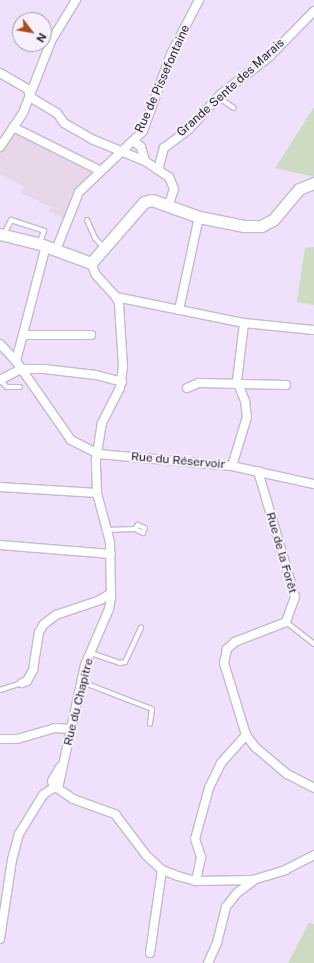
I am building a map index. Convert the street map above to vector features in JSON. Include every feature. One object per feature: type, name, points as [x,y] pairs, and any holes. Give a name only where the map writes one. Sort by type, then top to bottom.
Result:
[{"type":"main road","points":[[2,234],[47,247],[91,263],[144,202],[152,200],[199,217],[244,226],[261,226],[273,220],[300,189],[314,183]]},
{"type":"street","points":[[0,147],[30,98],[51,41],[76,0]]},
{"type":"street","name":"Rue de Pissefontaine","points":[[16,361],[47,247],[79,192],[143,131],[171,54],[199,0]]},
{"type":"street","name":"Grande Sente des Marais","points":[[158,170],[164,148],[190,129],[218,97],[270,57],[314,11]]},
{"type":"street","points":[[0,73],[28,89],[30,98],[57,113],[64,123],[94,140],[145,161],[169,177],[174,189],[168,206]]},
{"type":"street","points":[[13,127],[101,171]]},
{"type":"street","points":[[133,141],[141,147],[145,161]]},
{"type":"street","points":[[179,310],[199,217]]},
{"type":"street","points":[[91,263],[96,275],[116,297],[244,323],[314,330]]},
{"type":"street","points":[[0,380],[21,369],[60,370],[109,377],[122,382],[116,297]]},
{"type":"street","points":[[232,466],[247,417],[246,401],[238,383],[244,323]]},
{"type":"street","points":[[23,335],[91,335]]},
{"type":"street","points":[[0,344],[16,361],[71,440],[98,454]]},
{"type":"street","name":"Rue du Chapitre","points":[[54,786],[59,784],[82,682],[91,653],[109,609],[111,593],[111,554],[108,530],[97,493],[98,454],[102,423],[122,382]]},
{"type":"street","points":[[187,388],[199,383],[286,385]]},
{"type":"street","name":"Rue du Réservoir","points":[[98,454],[232,466],[258,470],[314,484]]},
{"type":"street","name":"Rue de la Forêt","points":[[258,470],[290,574],[295,597],[286,622]]},
{"type":"street","points":[[0,488],[97,493]]},
{"type":"street","points":[[0,545],[111,554]]},
{"type":"street","points":[[22,683],[27,681],[33,670],[39,632],[44,624],[56,615],[100,600],[111,593]]},
{"type":"street","points":[[286,622],[235,642],[227,650],[224,663],[246,736],[255,747],[281,770],[314,788]]},
{"type":"street","points":[[0,739],[17,739],[55,728],[72,729]]},
{"type":"street","points":[[196,881],[201,857],[195,839],[207,793],[221,763],[246,736]]},
{"type":"street","points":[[0,939],[12,860],[19,834],[40,799],[54,786],[73,799],[115,814],[146,855],[162,870],[196,881],[253,880],[285,870],[314,855]]},
{"type":"street","points":[[150,953],[162,870]]},
{"type":"street","points":[[208,963],[217,943],[226,907],[237,892],[253,880]]},
{"type":"lane","points":[[218,97],[234,108]]},
{"type":"lane","points":[[2,234],[11,220],[44,231],[47,247]]},
{"type":"lane","points":[[87,220],[95,238],[105,248]]},
{"type":"lane","points":[[0,380],[6,387],[20,387]]},
{"type":"lane","points":[[108,530],[135,529]]},
{"type":"lane","points":[[286,622],[314,644]]},
{"type":"lane","points":[[91,653],[120,663],[125,662],[141,627]]},
{"type":"lane","points":[[82,682],[152,709],[150,724]]},
{"type":"lane","points":[[0,690],[22,683]]},
{"type":"shaded area","points":[[12,131],[92,169],[92,174],[69,198],[71,199],[63,218],[49,211],[51,207],[21,193],[24,187],[0,174],[0,150]]},
{"type":"green space","points":[[314,107],[314,177],[275,168],[288,148]]},
{"type":"green space","points":[[314,247],[314,305],[297,302],[305,248]]},
{"type":"green space","points":[[309,923],[314,924],[314,963],[288,963]]}]
